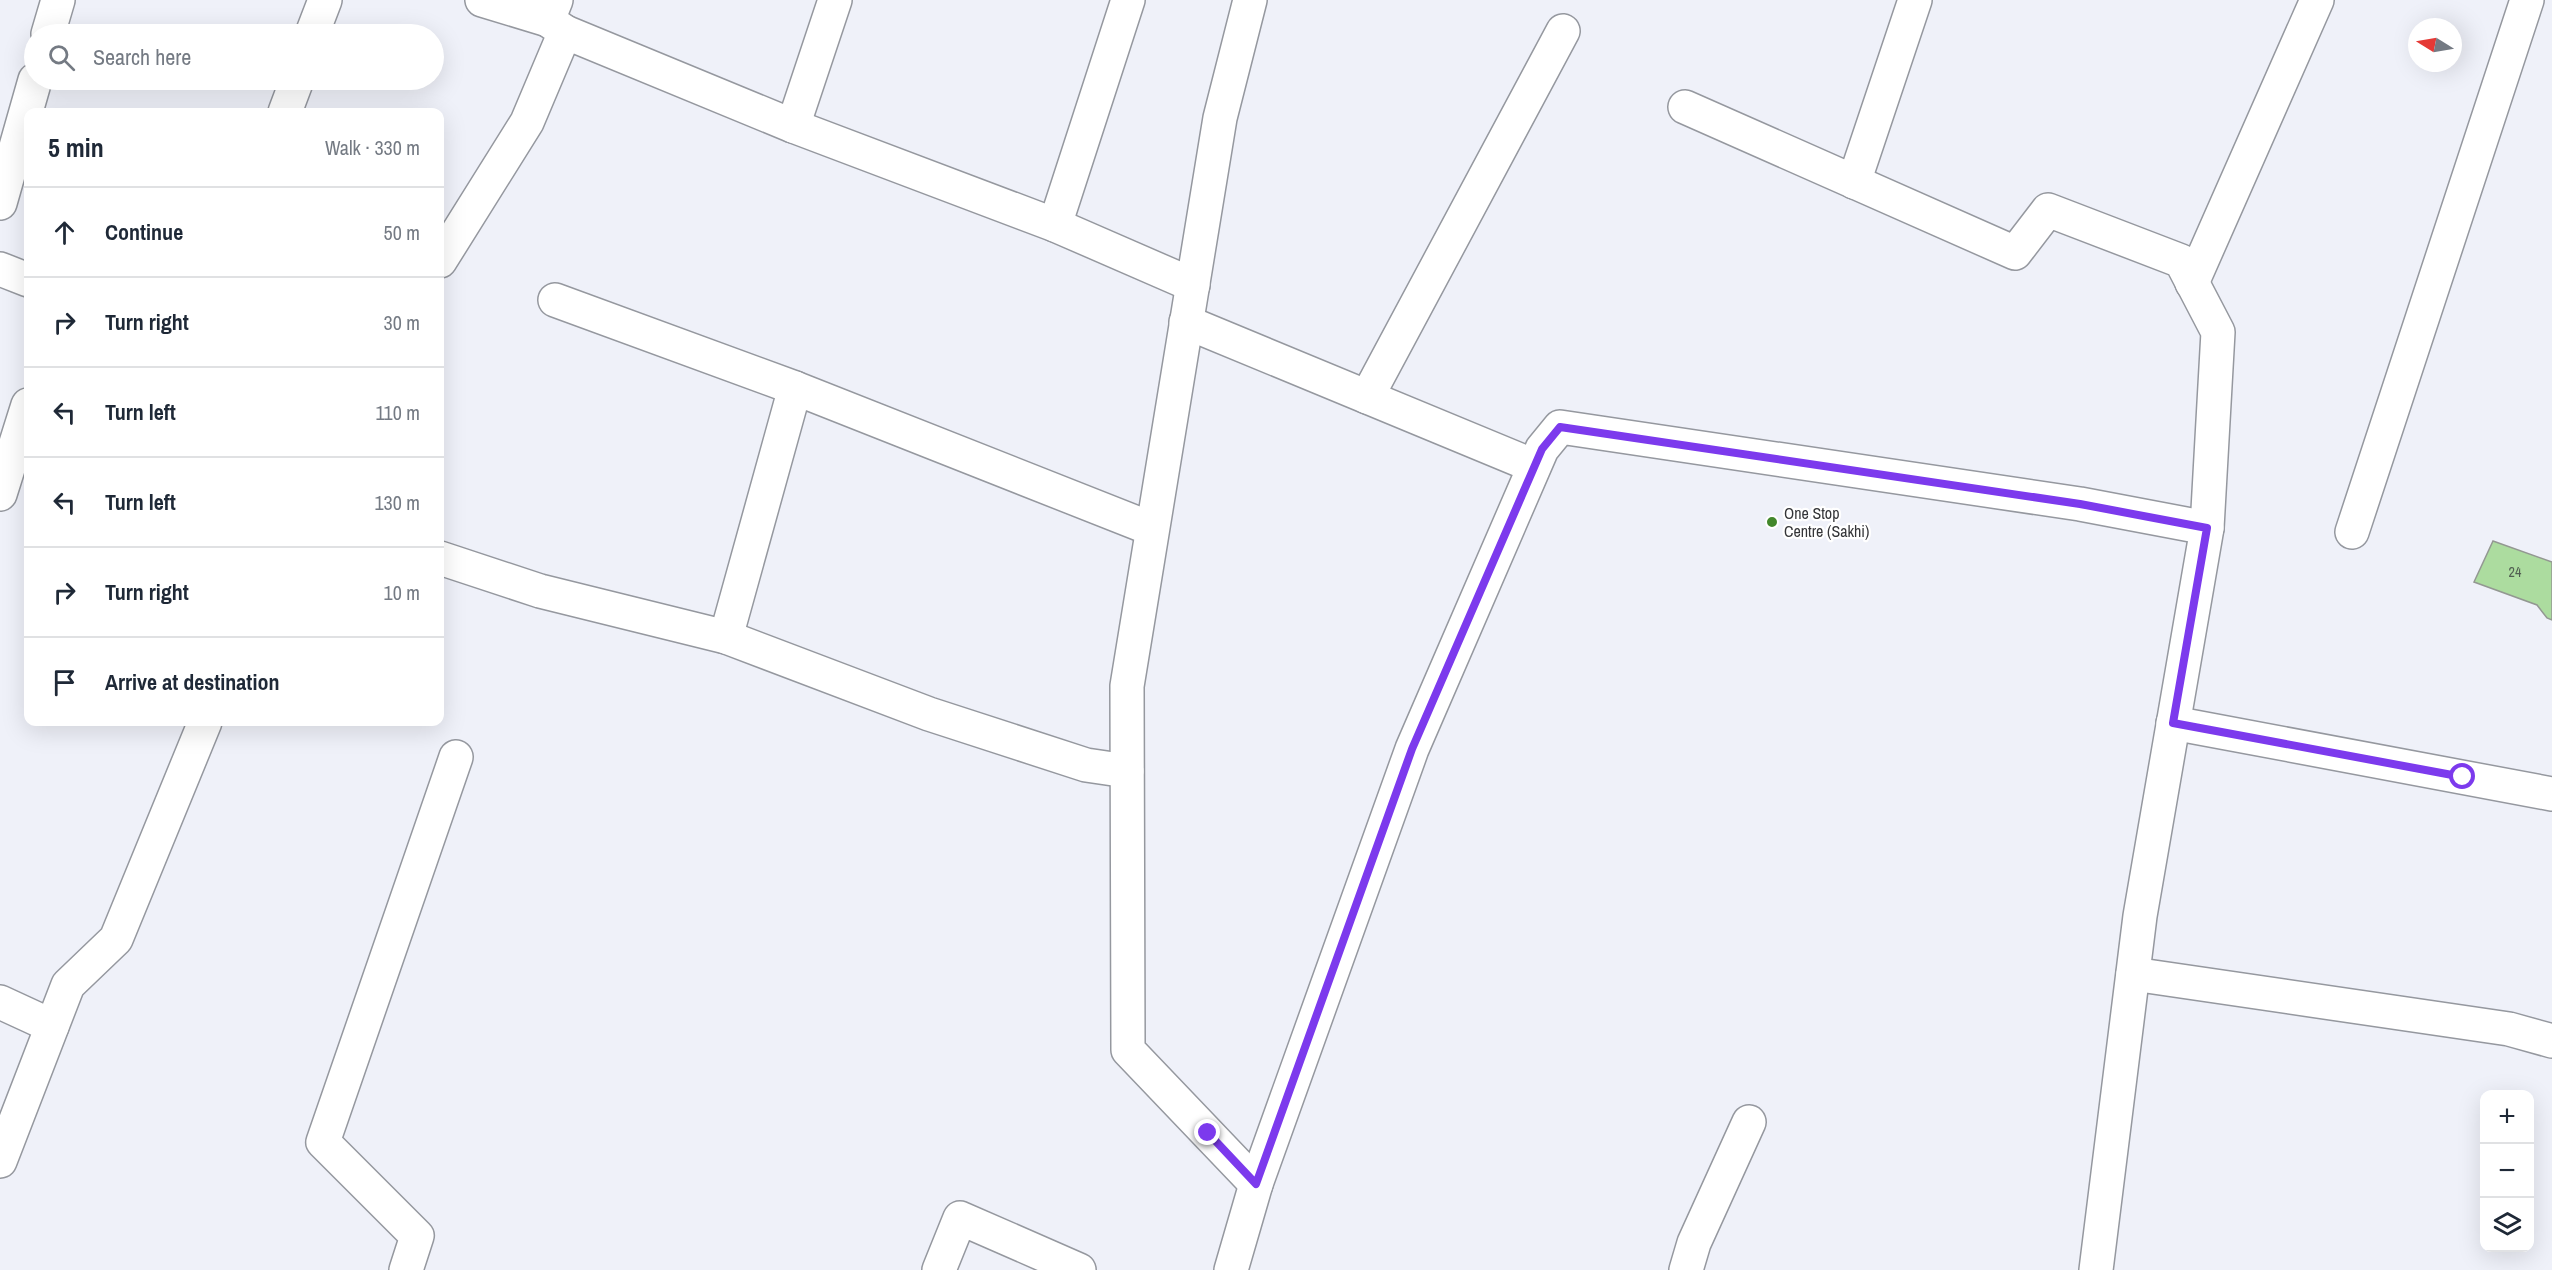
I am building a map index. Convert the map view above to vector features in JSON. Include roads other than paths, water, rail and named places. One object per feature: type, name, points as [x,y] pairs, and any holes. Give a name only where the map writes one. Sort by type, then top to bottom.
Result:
[{"type":"street","points":[[51,24],[58,0]]},
{"type":"street","points":[[316,24],[325,0]]},
{"type":"street","points":[[482,0],[556,17],[793,126],[1055,225],[1193,285]]},
{"type":"street","points":[[793,126],[835,0]]},
{"type":"street","points":[[1055,225],[1128,0]]},
{"type":"street","points":[[1250,0],[1220,118],[1127,686],[1128,1050],[1256,1184]]},
{"type":"street","points":[[1854,182],[1915,0]]},
{"type":"street","points":[[2192,284],[2317,0]]},
{"type":"street","points":[[2352,532],[2527,0]]},
{"type":"street","points":[[444,255],[527,122],[556,17]]},
{"type":"street","points":[[1367,397],[1563,30]]},
{"type":"street","points":[[27,108],[32,90]]},
{"type":"street","points":[[286,108],[293,90]]},
{"type":"street","points":[[1685,107],[2016,253],[2048,210],[2181,261],[2218,332],[2207,528],[2140,916],[2096,1270]]},
{"type":"street","points":[[0,203],[24,119]]},
{"type":"street","points":[[0,269],[24,278]]},
{"type":"street","points":[[555,300],[795,388],[1152,529]]},
{"type":"street","points":[[1186,322],[1534,466]]},
{"type":"street","points":[[726,637],[795,388]]},
{"type":"street","points":[[0,494],[24,418]]},
{"type":"street","points":[[1231,1270],[1256,1184],[1412,749],[1534,466],[1542,449],[1560,427],[2080,504],[2207,528]]},
{"type":"street","points":[[444,559],[540,591],[726,637],[929,714],[1086,765],[1127,771]]},
{"type":"street","points":[[2173,723],[2552,794]]},
{"type":"street","points":[[0,1161],[68,985],[116,939],[203,726]]},
{"type":"street","points":[[406,1270],[417,1236],[323,1142],[456,757]]},
{"type":"street","points":[[2133,974],[2509,1029],[2552,1041]]},
{"type":"street","points":[[0,1002],[52,1026]]},
{"type":"street","points":[[1686,1270],[1694,1243],[1749,1122]]},
{"type":"street","points":[[939,1270],[960,1218],[1079,1270]]},
{"type":"place","name":"One Stop Centre (Sakhi)","points":[[1772,522]]}]
